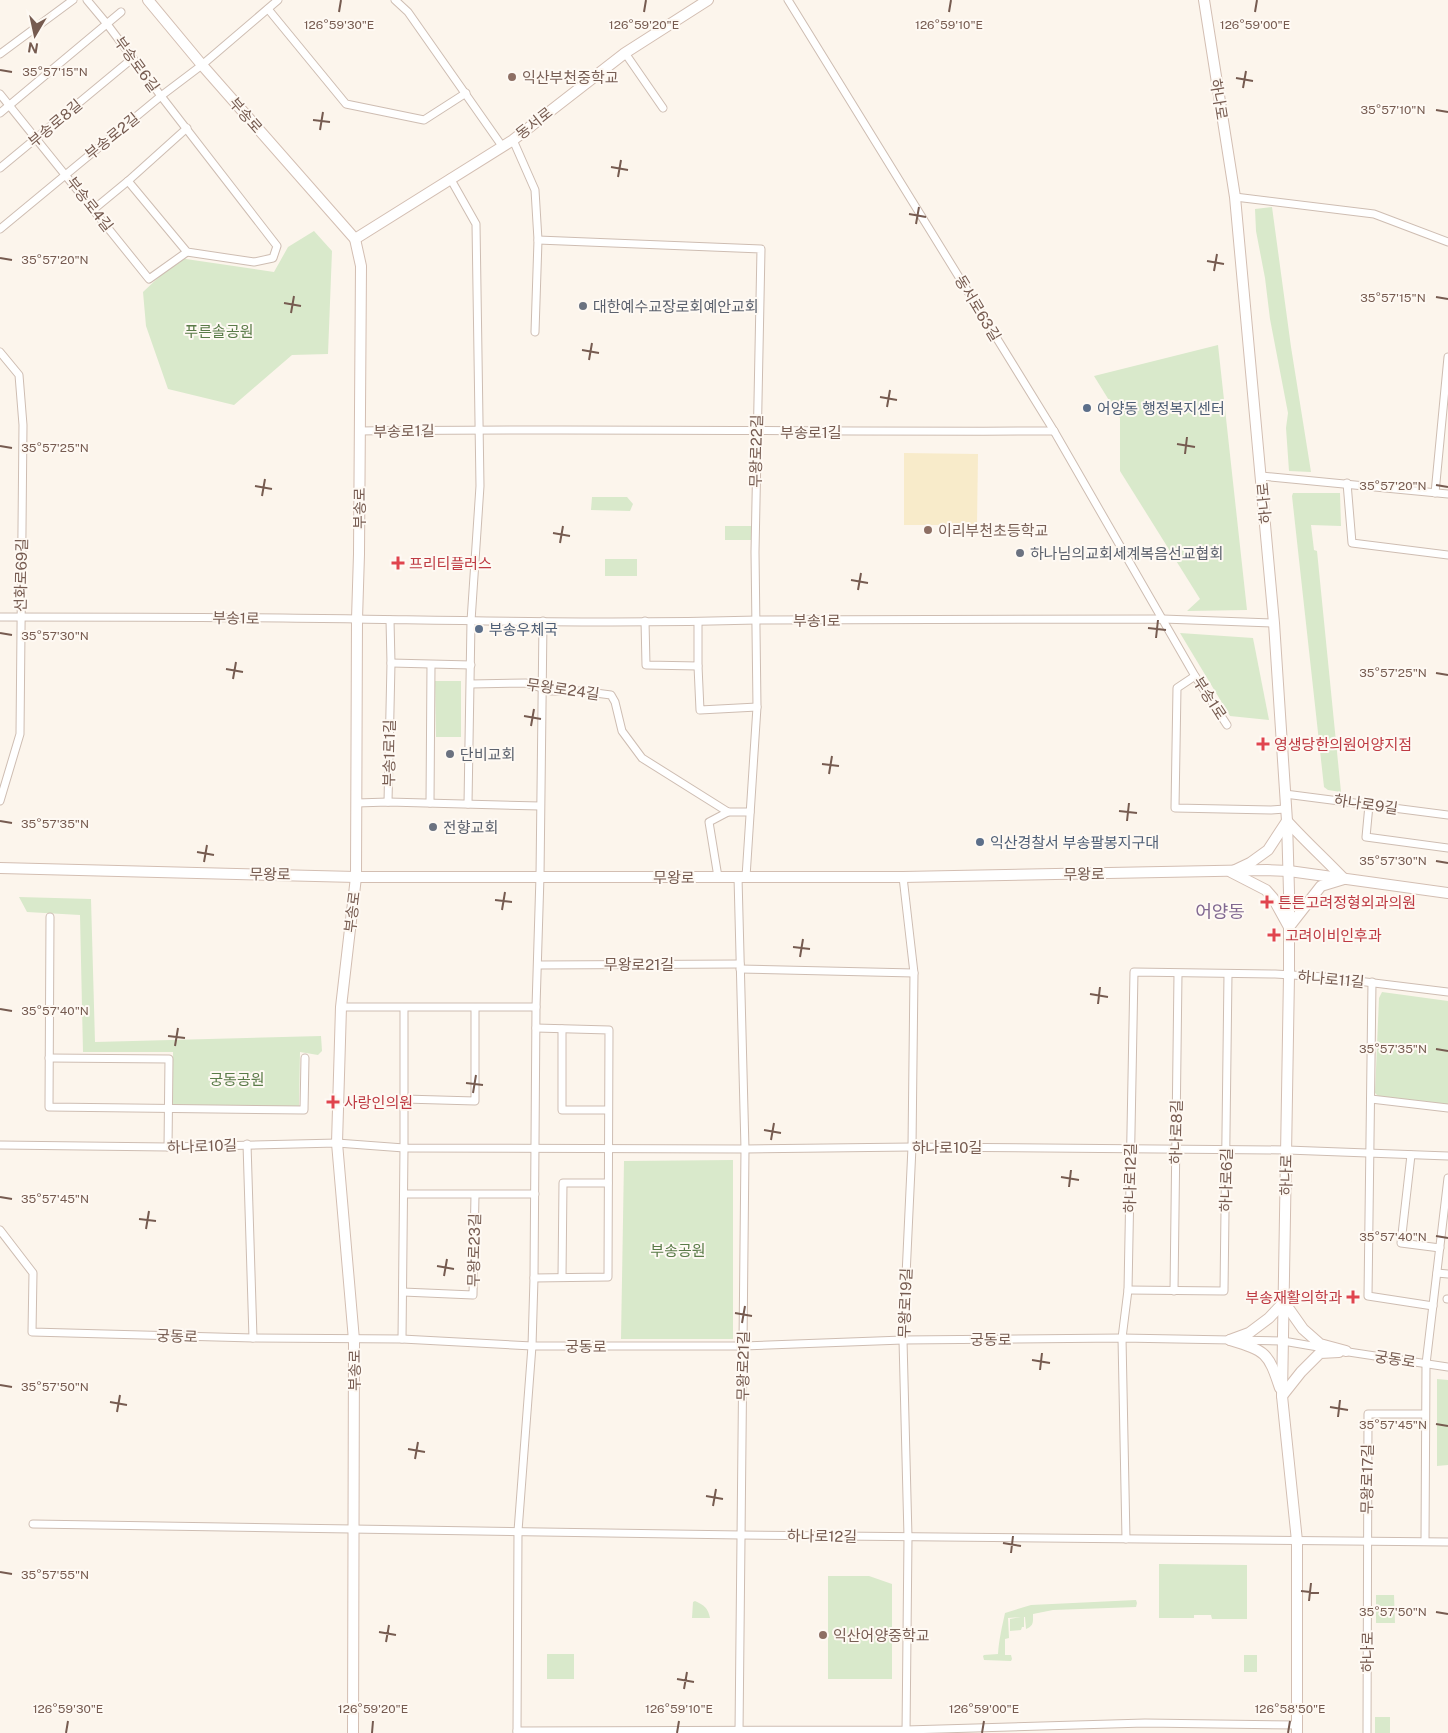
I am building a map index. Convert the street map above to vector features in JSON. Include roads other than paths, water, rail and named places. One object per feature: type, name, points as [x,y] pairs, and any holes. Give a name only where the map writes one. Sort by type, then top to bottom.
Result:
[{"type":"street","points":[[0,54],[73,0]]},
{"type":"street","name":"부송로6길","points":[[87,0],[277,246],[273,258],[254,262],[187,252]]},
{"type":"street","name":"부송로","points":[[148,0],[202,65],[356,239],[361,266],[356,877],[341,1007],[338,1143],[354,1340],[353,1733]]},
{"type":"street","points":[[202,65],[278,0]]},
{"type":"street","points":[[395,0],[408,12],[502,146]]},
{"type":"street","name":"동서로","points":[[356,239],[513,140],[625,53],[708,0]]},
{"type":"street","name":"동서로63길","points":[[788,0],[1054,431],[1163,619]]},
{"type":"street","name":"하나로","points":[[906,1731],[1145,1723],[1297,1729],[1297,1542],[1282,1396],[1289,975],[1287,821],[1262,476],[1235,198],[1204,0]]},
{"type":"street","points":[[268,9],[346,104],[424,120],[466,93]]},
{"type":"street","points":[[0,112],[121,12]]},
{"type":"street","points":[[625,53],[664,108]]},
{"type":"street","name":"부송로8길","points":[[0,168],[133,58]]},
{"type":"street","name":"부송로2길","points":[[0,229],[161,96],[202,65]]},
{"type":"street","name":"부송로4길","points":[[0,94],[149,279],[187,252]]},
{"type":"street","points":[[94,209],[186,128]]},
{"type":"street","points":[[513,140],[535,190],[538,240],[535,332]]},
{"type":"street","points":[[450,178],[476,224],[480,486],[471,621],[468,804]]},
{"type":"street","points":[[128,181],[187,252]]},
{"type":"street","points":[[1235,198],[1374,214],[1448,242]]},
{"type":"street","name":"무왕로22길","points":[[538,240],[761,249],[756,432],[757,707],[750,812],[742,877]]},
{"type":"street","name":"선화로69길","points":[[0,352],[19,375],[23,425],[20,734],[0,801]]},
{"type":"street","points":[[1434,492],[1448,358]]},
{"type":"street","name":"부송로1길","points":[[360,431],[1054,431]]},
{"type":"street","points":[[1262,476],[1448,494]]},
{"type":"street","points":[[1347,483],[1352,543],[1448,555]]},
{"type":"street","name":"부송1로","points":[[0,617],[163,616],[471,621],[698,622],[757,620],[1163,619],[1274,623]]},
{"type":"street","name":"부송1로","points":[[1163,619],[1195,676],[1227,725]]},
{"type":"street","name":"부송1로1길","points":[[390,620],[388,802],[540,806]]},
{"type":"street","points":[[543,621],[540,876],[536,1007],[534,1278],[532,1346],[518,1531],[517,1732],[906,1731]]},
{"type":"street","points":[[645,621],[646,665],[698,666]]},
{"type":"street","points":[[698,622],[700,710],[757,707]]},
{"type":"street","points":[[391,663],[471,666]]},
{"type":"street","points":[[430,803],[431,665]]},
{"type":"street","points":[[1195,676],[1177,688],[1175,808],[1285,809]]},
{"type":"street","name":"무왕로24길","points":[[471,684],[526,683],[551,691],[580,691],[611,696],[622,731],[642,758],[728,812]]},
{"type":"street","name":"하나로9길","points":[[1284,794],[1448,815]]},
{"type":"street","points":[[357,803],[388,802]]},
{"type":"street","points":[[1369,805],[1366,837],[1448,848]]},
{"type":"street","points":[[728,812],[750,812]]},
{"type":"street","name":"무왕로","points":[[718,877],[709,822],[728,812]]},
{"type":"street","points":[[1287,821],[1305,842],[1344,879],[1321,886],[1289,927],[1273,898],[1266,890],[1231,872],[1250,863],[1268,850],[1287,821]]},
{"type":"street","name":"무왕로","points":[[0,868],[356,877],[903,878],[1289,871],[1448,893]]},
{"type":"street","name":"무왕로21길","points":[[739,1731],[745,1149],[740,966],[742,877]]},
{"type":"street","name":"무왕로19길","points":[[903,878],[914,974],[912,1147],[903,1340],[908,1537],[906,1731]]},
{"type":"street","points":[[50,917],[49,1107],[304,1110],[305,1058]]},
{"type":"street","name":"무왕로21길","points":[[538,965],[740,966],[914,974]]},
{"type":"street","name":"하나로12길","points":[[1126,1538],[1122,1338],[1128,1290],[1134,972],[1289,975]]},
{"type":"street","name":"하나로8길","points":[[1174,1291],[1178,974]]},
{"type":"street","name":"하나로6길","points":[[1128,1290],[1224,1291],[1228,974]]},
{"type":"street","name":"하나로11길","points":[[1289,975],[1372,982],[1448,992]]},
{"type":"street","name":"하나로11길","points":[[1372,982],[1368,1296],[1433,1306]]},
{"type":"street","points":[[341,1007],[536,1007]]},
{"type":"street","points":[[402,1339],[404,1008]]},
{"type":"street","points":[[404,1099],[475,1101],[475,1008]]},
{"type":"street","points":[[534,1278],[608,1277],[610,1030],[536,1028]]},
{"type":"street","points":[[562,1029],[562,1110],[608,1110]]},
{"type":"street","points":[[50,1058],[169,1059],[168,1147]]},
{"type":"street","points":[[1371,1099],[1448,1108]]},
{"type":"street","name":"하나로10길","points":[[0,1144],[168,1147],[338,1143],[404,1148],[745,1149],[912,1147],[1176,1149],[1286,1150],[1448,1156]]},
{"type":"street","points":[[247,1144],[253,1338]]},
{"type":"street","points":[[1411,1155],[1401,1243],[1440,1248]]},
{"type":"street","points":[[1425,1542],[1426,1364],[1448,1178]]},
{"type":"street","points":[[562,1277],[563,1183],[608,1182]]},
{"type":"street","name":"무왕로23길","points":[[404,1194],[535,1194]]},
{"type":"street","name":"무왕로23길","points":[[403,1292],[473,1295],[475,1195]]},
{"type":"street","name":"궁동로","points":[[0,1230],[33,1273],[32,1332],[354,1340],[402,1339],[532,1346],[743,1346],[903,1340],[1122,1338],[1283,1341],[1448,1366]]},
{"type":"street","points":[[1437,1273],[1448,1274]]},
{"type":"street","points":[[1230,1340],[1249,1334],[1269,1318],[1284,1302],[1303,1329],[1320,1344],[1346,1351]]},
{"type":"street","points":[[1230,1340],[1257,1348],[1272,1363],[1282,1396]]},
{"type":"street","points":[[1282,1396],[1301,1372],[1320,1353],[1346,1351]]},
{"type":"street","name":"무왕로17길","points":[[1366,1541],[1368,1414],[1425,1414]]},
{"type":"street","name":"하나로12길","points":[[33,1524],[741,1535],[1126,1538],[1297,1542]]},
{"type":"street","name":"하나로","points":[[1366,1541],[1367,1733]]},
{"type":"street","points":[[1297,1542],[1448,1542]]},
{"type":"place","name":"익산부천중학교","points":[[512,77]]},
{"type":"place","name":"대한예수교장로회예안교회","points":[[583,306]]},
{"type":"place","name":"어양동 행정복지센터","points":[[1087,408]]},
{"type":"place","name":"이리부천초등학교","points":[[928,530]]},
{"type":"place","name":"하나님의교회세계복음선교협회","points":[[1020,553]]},
{"type":"place","name":"프리티플러스","points":[[398,563]]},
{"type":"place","name":"부송우체국","points":[[479,629]]},
{"type":"place","name":"영생당한의원어양지점","points":[[1263,744]]},
{"type":"place","name":"단비교회","points":[[450,754]]},
{"type":"place","name":"전향교회","points":[[433,827]]},
{"type":"place","name":"익산경찰서 부송팔봉지구대","points":[[980,842]]},
{"type":"place","name":"튼튼고려정형외과의원","points":[[1267,902]]},
{"type":"place","name":"고려이비인후과","points":[[1274,935]]},
{"type":"place","name":"사랑인의원","points":[[333,1102]]},
{"type":"place","name":"부송재활의학과","points":[[1353,1297]]},
{"type":"place","name":"익산어양중학교","points":[[823,1635]]},
{"type":"district","name":"어양동","points":[[1220,911]]},
{"type":"park label","name":"푸른솔공원","points":[[219,331]]},
{"type":"park label","name":"궁동공원","points":[[237,1079]]},
{"type":"park label","name":"부송공원","points":[[678,1250]]}]
